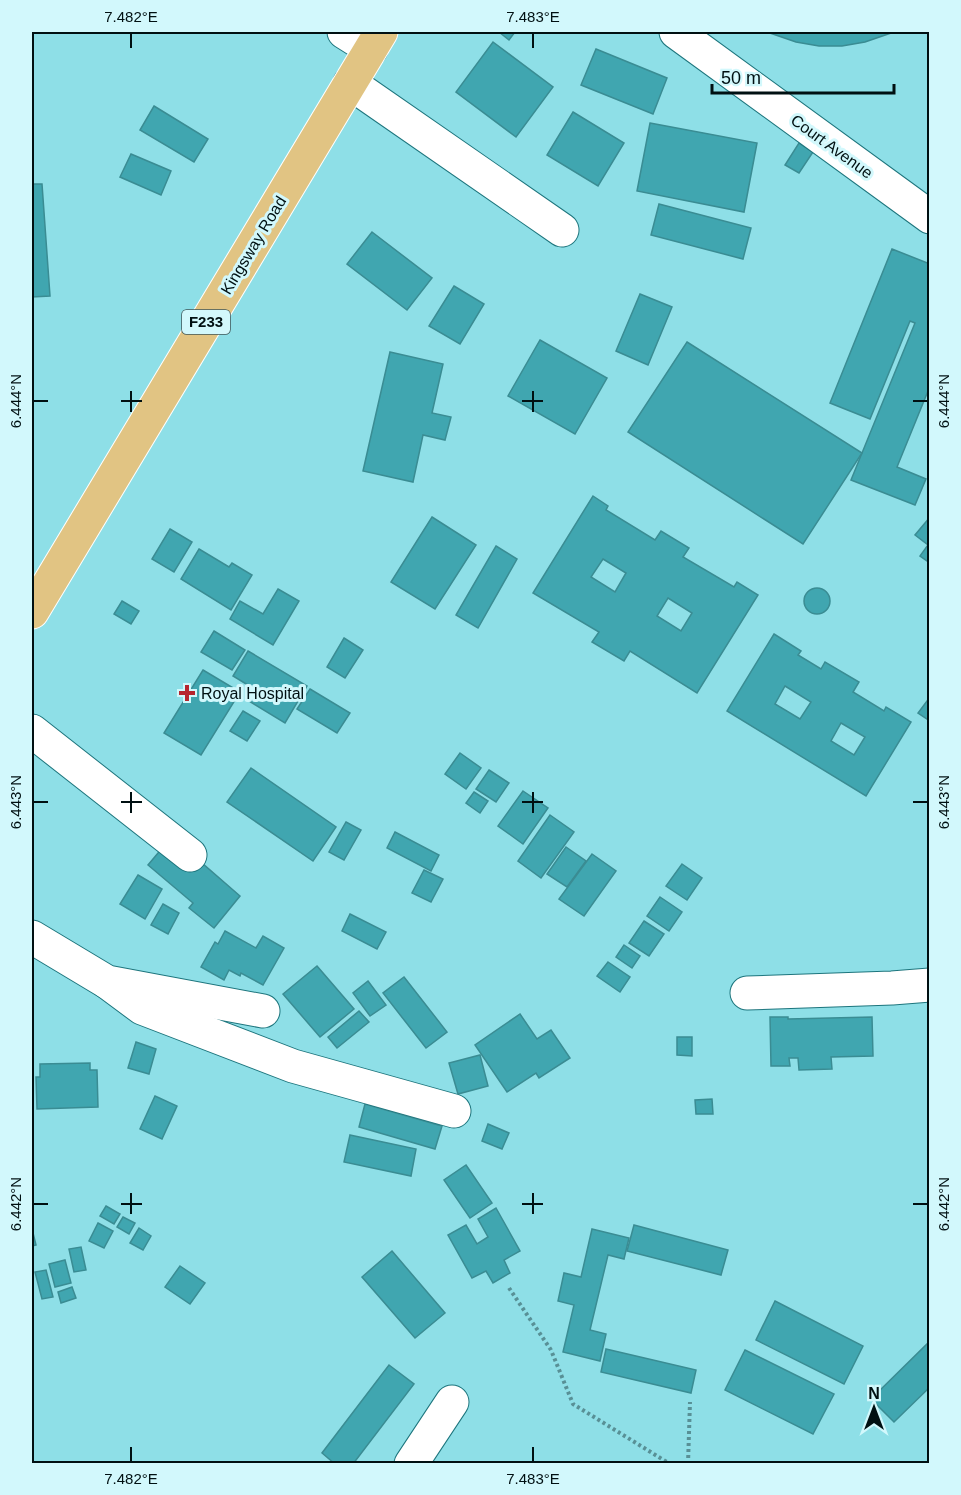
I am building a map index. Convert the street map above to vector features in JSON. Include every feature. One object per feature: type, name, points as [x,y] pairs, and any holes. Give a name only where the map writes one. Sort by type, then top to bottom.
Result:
[{"type":"main road","name":"Kingsway Road","points":[[32,612],[350,83],[365,37]]},
{"type":"street","name":"Court Avenue","points":[[676,32],[930,217]]},
{"type":"street","points":[[350,83],[562,230]]},
{"type":"street","points":[[32,731],[189,855]]},
{"type":"street","points":[[32,937],[107,982],[142,1008],[293,1066],[454,1111]]},
{"type":"street","points":[[107,982],[263,1011]]},
{"type":"street","points":[[747,993],[930,985]]},
{"type":"street","points":[[411,1464],[452,1402]]},
{"type":"path","points":[[509,1288],[551,1350],[573,1404],[670,1464]]},
{"type":"path","points":[[688,1464],[690,1402]]},
{"type":"building","points":[[499,32],[515,32],[509,40]]},
{"type":"building","points":[[767,32],[894,32],[865,42],[842,46],[819,46],[796,42]]},
{"type":"building","points":[[493,42],[553,87],[516,137],[456,92]]},
{"type":"building","points":[[596,49],[667,78],[653,114],[581,85]]},
{"type":"building","points":[[154,106],[208,139],[194,162],[140,130]]},
{"type":"building","points":[[573,112],[624,143],[598,186],[547,155]]},
{"type":"building","points":[[650,123],[757,143],[744,212],[637,191]]},
{"type":"building","points":[[799,143],[813,152],[799,173],[785,165]]},
{"type":"building","points":[[131,154],[171,171],[161,195],[120,177]]},
{"type":"building","points":[[32,184],[42,184],[50,296],[32,297]]},
{"type":"building","points":[[659,204],[751,228],[743,259],[651,235]]},
{"type":"building","points":[[372,232],[432,278],[407,310],[347,264]]},
{"type":"building","points":[[892,249],[930,264],[930,386],[897,467],[926,479],[915,505],[851,480],[915,323],[910,321],[870,419],[830,403]]},
{"type":"building","points":[[454,286],[484,304],[460,344],[429,326]]},
{"type":"building","points":[[640,294],[672,307],[648,365],[616,351]]},
{"type":"building","points":[[540,340],[607,378],[575,434],[508,396]]},
{"type":"building","points":[[687,342],[862,453],[803,544],[628,432]]},
{"type":"building","points":[[390,352],[443,364],[432,413],[451,417],[445,440],[423,435],[413,482],[363,471]]},
{"type":"building","points":[[593,496],[608,506],[606,510],[655,540],[661,531],[689,548],[683,557],[734,587],[737,582],[758,595],[697,693],[630,651],[624,661],[592,642],[599,632],[533,593]],"holes":[[[603,559],[626,573],[615,592],[591,577]],[[668,598],[692,613],[681,631],[657,616]]]},
{"type":"building","points":[[432,517],[476,545],[435,609],[391,582]]},
{"type":"building","points":[[930,517],[930,563],[920,556],[928,545],[915,535]]},
{"type":"building","points":[[170,529],[192,542],[174,572],[152,559]]},
{"type":"building","points":[[496,546],[517,559],[478,628],[456,615]]},
{"type":"building","points":[[199,549],[229,567],[232,563],[252,575],[231,610],[181,579]]},
{"type":"building","points":[[817,588],[826,592],[830,601],[826,610],[817,614],[808,610],[804,601],[808,592]]},
{"type":"building","points":[[278,589],[299,601],[273,645],[230,619],[240,601],[263,614]]},
{"type":"building","points":[[122,601],[139,611],[131,624],[114,614]]},
{"type":"building","points":[[214,631],[245,650],[232,670],[201,652]]},
{"type":"building","points":[[774,634],[801,651],[798,655],[821,669],[825,662],[859,682],[853,692],[884,711],[886,707],[911,722],[866,796],[727,711]],"holes":[[[785,686],[811,702],[800,719],[775,704]],[[841,723],[865,737],[854,755],[831,741]]]},
{"type":"building","points":[[344,638],[363,650],[345,678],[327,667]]},
{"type":"building","points":[[248,651],[307,686],[285,723],[249,701],[256,690],[233,676]]},
{"type":"building","points":[[203,670],[240,692],[201,755],[164,733]]},
{"type":"building","points":[[310,689],[350,713],[337,733],[297,709]]},
{"type":"building","points":[[930,697],[930,721],[918,713]]},
{"type":"building","points":[[243,711],[260,721],[247,741],[230,731]]},
{"type":"building","points":[[460,753],[481,768],[466,789],[445,774]]},
{"type":"building","points":[[251,768],[336,827],[313,861],[227,802]]},
{"type":"building","points":[[489,770],[509,783],[496,802],[476,789]]},
{"type":"building","points":[[523,791],[548,808],[523,844],[498,826]]},
{"type":"building","points":[[474,792],[488,801],[480,813],[466,803]]},
{"type":"building","points":[[550,815],[574,832],[541,878],[518,861]]},
{"type":"building","points":[[346,822],[361,830],[344,860],[329,852]]},
{"type":"building","points":[[395,832],[439,855],[431,871],[387,848]]},
{"type":"building","points":[[163,847],[195,857],[240,896],[214,928],[189,908],[193,903],[148,865]]},
{"type":"building","points":[[566,847],[586,861],[567,887],[547,874]]},
{"type":"building","points":[[592,854],[616,871],[584,916],[559,899]]},
{"type":"building","points":[[682,864],[702,878],[687,900],[666,886]]},
{"type":"building","points":[[424,870],[443,879],[431,902],[412,893]]},
{"type":"building","points":[[138,875],[162,889],[145,919],[120,904]]},
{"type":"building","points":[[660,897],[682,912],[669,931],[647,916]]},
{"type":"building","points":[[163,904],[179,913],[168,934],[151,925]]},
{"type":"building","points":[[350,914],[386,932],[377,949],[342,931]]},
{"type":"building","points":[[644,921],[664,934],[649,956],[629,943]]},
{"type":"building","points":[[225,931],[256,948],[263,936],[284,948],[263,985],[241,973],[240,976],[229,970],[224,980],[201,967],[215,942],[218,944]]},
{"type":"building","points":[[624,945],[640,956],[632,968],[616,957]]},
{"type":"building","points":[[608,962],[630,977],[620,992],[597,976]]},
{"type":"building","points":[[317,966],[354,1009],[320,1037],[283,994]]},
{"type":"building","points":[[404,977],[447,1032],[426,1048],[383,993]]},
{"type":"building","points":[[368,981],[386,1005],[370,1016],[353,993]]},
{"type":"building","points":[[359,1011],[369,1022],[337,1048],[328,1037]]},
{"type":"building","points":[[520,1014],[537,1039],[551,1030],[570,1058],[539,1078],[536,1073],[507,1092],[475,1045]]},
{"type":"building","points":[[770,1017],[788,1017],[788,1019],[872,1017],[873,1056],[831,1057],[832,1069],[799,1070],[798,1058],[789,1058],[790,1066],[771,1066]]},
{"type":"building","points":[[677,1037],[692,1037],[692,1056],[677,1055]]},
{"type":"building","points":[[136,1042],[156,1049],[149,1074],[128,1068]]},
{"type":"building","points":[[480,1055],[488,1086],[458,1094],[449,1063]]},
{"type":"building","points":[[90,1063],[90,1070],[97,1070],[98,1107],[37,1109],[36,1077],[40,1077],[40,1064]]},
{"type":"building","points":[[155,1096],[177,1106],[162,1139],[140,1129]]},
{"type":"building","points":[[712,1099],[713,1114],[696,1114],[695,1100]]},
{"type":"building","points":[[365,1104],[442,1126],[435,1149],[359,1127]]},
{"type":"building","points":[[488,1124],[509,1133],[502,1149],[482,1141]]},
{"type":"building","points":[[350,1135],[416,1149],[411,1176],[344,1162]]},
{"type":"building","points":[[466,1165],[492,1203],[470,1218],[444,1180]]},
{"type":"building","points":[[106,1206],[120,1214],[114,1224],[100,1216]]},
{"type":"building","points":[[496,1208],[520,1251],[504,1260],[510,1273],[493,1283],[486,1271],[472,1278],[448,1235],[466,1225],[477,1244],[488,1237],[478,1219]]},
{"type":"building","points":[[123,1217],[135,1223],[129,1234],[117,1227]]},
{"type":"building","points":[[98,1223],[113,1231],[104,1248],[89,1241]]},
{"type":"building","points":[[634,1225],[728,1250],[721,1275],[627,1251]]},
{"type":"building","points":[[139,1228],[151,1236],[143,1250],[130,1243]]},
{"type":"building","points":[[32,1229],[36,1245],[32,1246]]},
{"type":"building","points":[[592,1229],[629,1238],[624,1259],[608,1255],[590,1330],[606,1334],[600,1361],[563,1352],[574,1305],[558,1301],[564,1273],[581,1277]]},
{"type":"building","points":[[81,1247],[86,1270],[74,1272],[69,1249]]},
{"type":"building","points":[[392,1251],[445,1313],[415,1338],[362,1277]]},
{"type":"building","points":[[65,1260],[71,1283],[55,1287],[49,1264]]},
{"type":"building","points":[[180,1266],[205,1283],[190,1304],[165,1287]]},
{"type":"building","points":[[46,1270],[53,1297],[42,1299],[35,1272]]},
{"type":"building","points":[[72,1287],[76,1298],[61,1303],[58,1292]]},
{"type":"building","points":[[775,1301],[863,1346],[844,1384],[756,1340]]},
{"type":"building","points":[[928,1343],[930,1344],[930,1387],[894,1422],[871,1399]]},
{"type":"building","points":[[606,1349],[696,1370],[691,1393],[601,1372]]},
{"type":"building","points":[[745,1350],[834,1394],[813,1434],[725,1390]]},
{"type":"building","points":[[389,1365],[414,1384],[353,1464],[335,1464],[322,1453]]},
{"type":"place","name":"Royal Hospital","points":[[187,693]]}]
